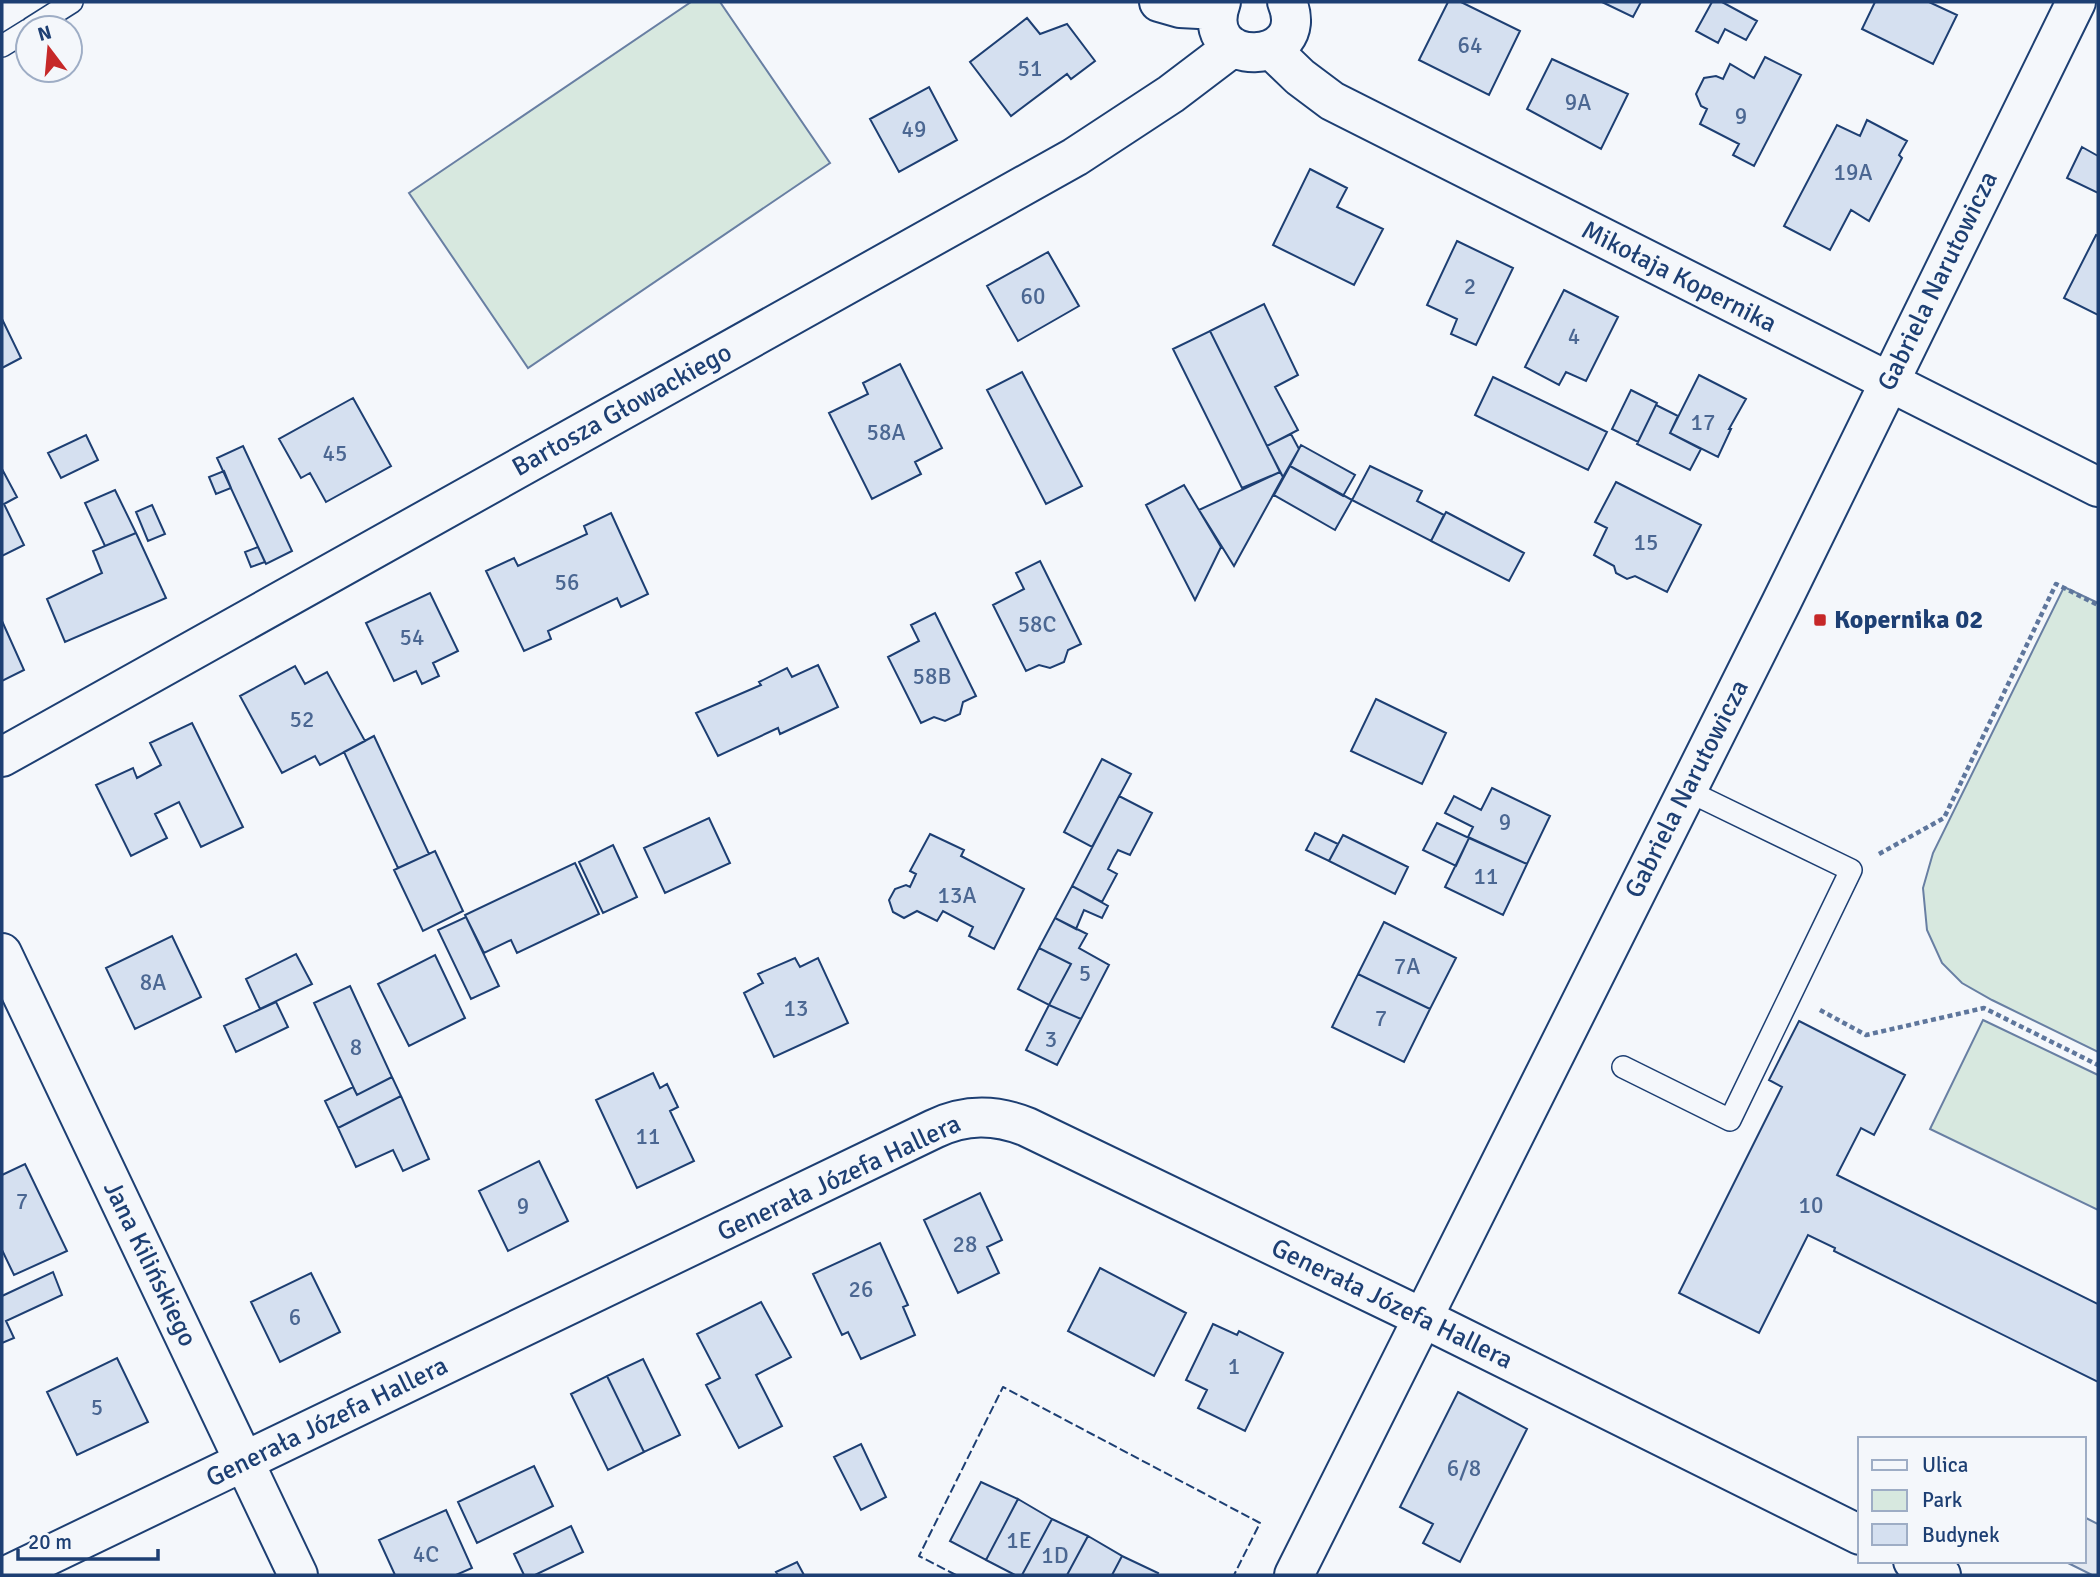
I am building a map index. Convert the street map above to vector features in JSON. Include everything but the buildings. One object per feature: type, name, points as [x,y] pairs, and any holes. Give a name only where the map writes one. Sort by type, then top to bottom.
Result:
[{"type":"street","points":[[1159,2],[1180,8],[1219,6],[1220,31],[1233,47],[1252,54],[1272,50],[1286,35],[1290,25],[1289,3]]},
{"type":"street","name":"Gabriela Narutowicza","points":[[1294,1575],[2076,2]]},
{"type":"street","name":"Bartosza Głowackiego","points":[[2,757],[1075,157],[1171,94],[1233,47]]},
{"type":"street","name":"Mikołaja Kopernika","points":[[1272,50],[1300,77],[1332,101],[2098,487]]},
{"type":"street","name":"Jana Kilińskiego","points":[[2,953],[298,1575]]},
{"type":"street","name":"Generała Józefa Hallera","points":[[8,1575],[947,1122],[975,1117],[1004,1119],[1027,1127],[1421,1317],[1858,1534]]},
{"type":"street","points":[[1917,1563],[1941,1575]]},
{"type":"lane","points":[[53,14],[72,2]]},
{"type":"lane","points":[[1623,1066],[1730,1120],[1851,870],[1686,790]]},
{"type":"path","points":[[1851,870],[1944,818],[2056,584],[2098,605]]},
{"type":"path","points":[[1791,994],[1866,1035],[1984,1007],[2098,1065]]},
{"type":"green space","points":[[691,2],[720,2],[830,163],[528,368],[409,193]]},
{"type":"green space","points":[[2064,587],[2098,603],[2098,1052],[1962,983],[1942,963],[1927,930],[1923,888],[1933,853]]},
{"type":"green space","points":[[1983,1020],[2098,1075],[2098,1210],[1930,1129]]},
{"type":"shaded area","points":[[2086,1518],[2098,1524],[2098,1575],[2092,1575],[2068,1563],[2086,1563]]},
{"type":"fence","points":[[956,1575],[919,1556],[1003,1387],[1260,1523],[1234,1575]]},
{"type":"place","name":"Kopernika 02","points":[[1820,620]]}]
